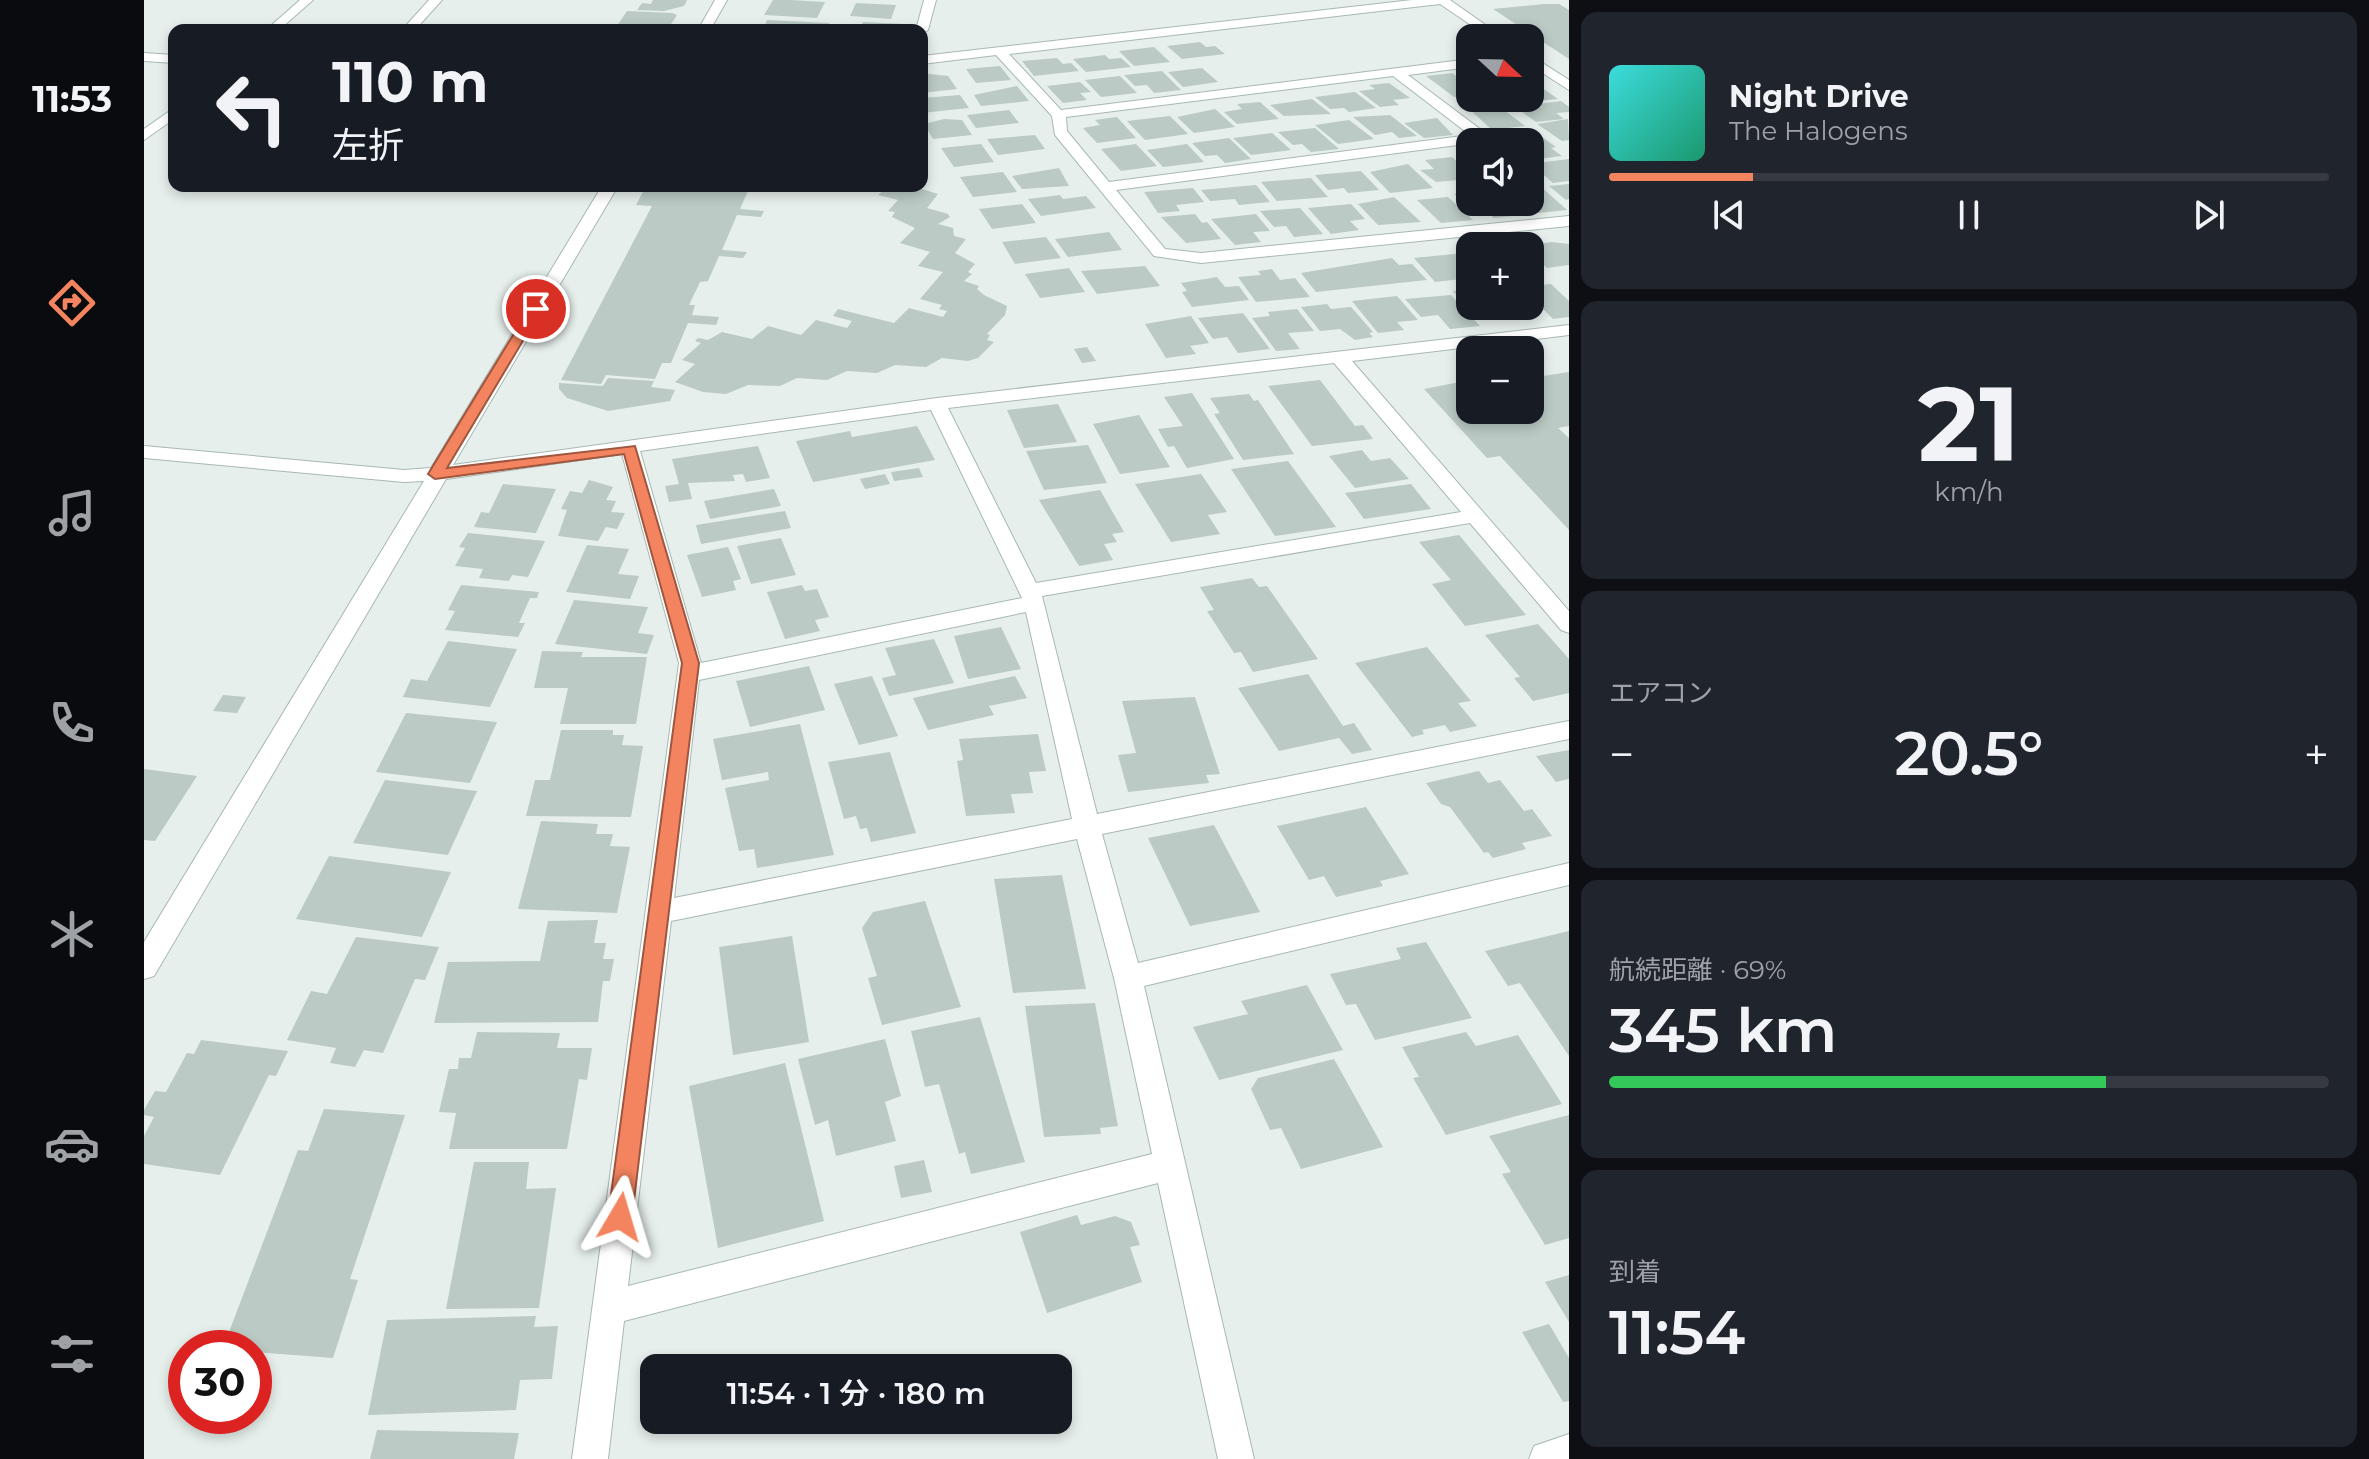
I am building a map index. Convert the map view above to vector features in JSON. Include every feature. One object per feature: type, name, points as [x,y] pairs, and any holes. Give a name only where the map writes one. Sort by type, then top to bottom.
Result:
[{"type":"street","points":[[279,24],[307,0]]},
{"type":"street","points":[[414,24],[436,0]]},
{"type":"street","points":[[707,24],[721,0]]},
{"type":"street","points":[[924,24],[930,0]]},
{"type":"street","points":[[928,59],[1442,0],[1477,24]]},
{"type":"street","points":[[999,51],[1059,114],[1456,65]]},
{"type":"street","points":[[144,57],[168,59]]},
{"type":"street","points":[[1544,69],[1569,86]]},
{"type":"street","points":[[1106,187],[1483,138],[1396,72]]},
{"type":"street","points":[[1059,114],[1060,132],[1160,253],[1201,258],[1569,221]]},
{"type":"street","points":[[144,136],[168,117]]},
{"type":"street","points":[[144,967],[435,474],[606,192]]},
{"type":"street","points":[[144,452],[404,476],[435,474],[937,404],[1569,330]]},
{"type":"street","points":[[1339,357],[1569,625]]},
{"type":"street","points":[[937,404],[1032,597],[1087,827],[1128,978],[1236,1459]]},
{"type":"street","points":[[590,1459],[690,663],[630,449]]},
{"type":"street","points":[[689,674],[1032,597],[1476,516]]},
{"type":"street","points":[[659,912],[1569,730]]},
{"type":"street","points":[[1128,978],[1569,874]]},
{"type":"street","points":[[609,1308],[1170,1165]]},
{"type":"street","points":[[1547,1459],[1569,1452]]},
{"type":"building","points":[[653,0],[687,0],[684,6],[664,11],[637,10],[642,3],[651,4]]},
{"type":"building","points":[[773,0],[825,2],[817,18],[764,15]]},
{"type":"building","points":[[856,3],[896,5],[891,19],[850,16]]},
{"type":"building","points":[[1559,4],[1569,10],[1569,59],[1544,43],[1544,24],[1516,24],[1493,9]]},
{"type":"building","points":[[627,11],[677,15],[671,24],[618,24]]},
{"type":"building","points":[[767,20],[829,23],[829,24],[765,24]]},
{"type":"building","points":[[863,22],[904,24],[862,24]]},
{"type":"building","points":[[1200,42],[1206,47],[1215,46],[1225,54],[1182,59],[1167,46]]},
{"type":"building","points":[[1154,47],[1170,62],[1134,66],[1119,51]]},
{"type":"building","points":[[1105,55],[1109,59],[1121,58],[1131,67],[1086,72],[1073,59]]},
{"type":"building","points":[[1057,58],[1063,64],[1071,63],[1079,71],[1034,76],[1022,61]]},
{"type":"building","points":[[1000,66],[1011,80],[976,83],[966,69]]},
{"type":"building","points":[[1202,68],[1218,82],[1183,87],[1168,72]]},
{"type":"building","points":[[1162,71],[1181,90],[1154,93],[1147,85],[1135,86],[1124,75]]},
{"type":"building","points":[[1452,73],[1456,76],[1456,97],[1454,97],[1426,76]]},
{"type":"building","points":[[928,74],[948,76],[957,89],[928,92]]},
{"type":"building","points":[[1120,76],[1137,93],[1101,97],[1085,80]]},
{"type":"building","points":[[1080,82],[1091,92],[1080,93],[1087,100],[1063,103],[1047,86]]},
{"type":"building","points":[[1389,83],[1410,98],[1393,100],[1399,105],[1380,107],[1359,91],[1375,89],[1369,85]]},
{"type":"building","points":[[1017,86],[1029,101],[981,106],[974,95]]},
{"type":"building","points":[[1544,89],[1558,99],[1544,100]]},
{"type":"building","points":[[1355,92],[1376,108],[1349,112],[1344,108],[1330,109],[1315,97]]},
{"type":"building","points":[[960,95],[969,108],[928,112],[928,98]]},
{"type":"building","points":[[1312,99],[1331,114],[1284,116],[1270,105]]},
{"type":"building","points":[[1561,101],[1569,107],[1569,112],[1556,113],[1564,119],[1536,122],[1522,112],[1544,112],[1544,103]]},
{"type":"building","points":[[1260,102],[1279,119],[1237,124],[1224,112],[1242,109],[1237,104]]},
{"type":"building","points":[[1215,109],[1235,127],[1194,133],[1177,117]]},
{"type":"building","points":[[1009,110],[1019,123],[976,128],[967,115]]},
{"type":"building","points":[[1472,112],[1507,112],[1525,126],[1508,128],[1490,128]]},
{"type":"building","points":[[1390,115],[1417,136],[1399,138],[1392,132],[1375,135],[1353,117]]},
{"type":"building","points":[[1170,116],[1188,134],[1145,140],[1127,121]]},
{"type":"building","points":[[1117,117],[1136,138],[1097,143],[1083,128],[1100,125],[1095,120]]},
{"type":"building","points":[[1437,118],[1453,135],[1424,138],[1404,123]]},
{"type":"building","points":[[944,119],[962,120],[972,135],[933,139],[928,123]]},
{"type":"building","points":[[1568,119],[1569,140],[1562,141],[1537,124]]},
{"type":"building","points":[[1349,120],[1374,139],[1338,144],[1315,125]]},
{"type":"building","points":[[1315,128],[1339,149],[1311,152],[1302,144],[1293,145],[1278,132]]},
{"type":"building","points":[[1272,133],[1291,150],[1251,155],[1233,138]]},
{"type":"building","points":[[1035,135],[1045,149],[998,155],[987,139]]},
{"type":"building","points":[[1229,138],[1251,159],[1225,163],[1217,155],[1205,156],[1192,143]]},
{"type":"building","points":[[1544,138],[1556,147],[1551,148],[1562,156],[1544,158]]},
{"type":"building","points":[[981,144],[994,162],[954,167],[941,148]]},
{"type":"building","points":[[1136,144],[1157,166],[1121,171],[1101,149]]},
{"type":"building","points":[[1187,144],[1204,162],[1163,167],[1147,150]]},
{"type":"building","points":[[1452,157],[1456,161],[1456,180],[1436,182],[1420,170],[1434,169],[1425,160]]},
{"type":"building","points":[[1569,159],[1569,181],[1553,183],[1544,175],[1544,162]]},
{"type":"building","points":[[1408,164],[1433,188],[1390,193],[1370,172]]},
{"type":"building","points":[[1059,168],[1069,186],[1022,189],[1012,176]]},
{"type":"building","points":[[1361,171],[1379,190],[1348,193],[1344,188],[1328,190],[1315,175]]},
{"type":"building","points":[[1003,172],[1017,192],[973,197],[960,177]]},
{"type":"building","points":[[1311,178],[1328,197],[1277,201],[1261,182]]},
{"type":"building","points":[[1569,184],[1569,199],[1566,200],[1549,186]]},
{"type":"building","points":[[1256,185],[1270,202],[1239,205],[1235,199],[1210,201],[1201,190]]},
{"type":"building","points":[[1193,188],[1204,202],[1176,205],[1180,211],[1158,213],[1144,192]]},
{"type":"building","points":[[1544,189],[1567,210],[1544,212]]},
{"type":"building","points":[[928,191],[938,194],[927,208],[948,214],[950,217],[938,224],[953,228],[954,236],[966,239],[955,253],[975,264],[968,272],[972,274],[964,281],[979,286],[977,289],[984,295],[1007,306],[1005,315],[987,334],[990,335],[987,340],[994,342],[978,358],[968,361],[942,358],[926,367],[895,365],[877,373],[847,371],[827,380],[797,378],[780,386],[748,385],[726,394],[703,392],[675,382],[695,364],[682,360],[701,343],[695,341],[698,338],[708,340],[722,332],[752,339],[768,326],[801,335],[816,320],[847,328],[852,321],[833,316],[838,309],[894,323],[909,308],[943,317],[947,311],[939,309],[942,305],[920,299],[943,272],[918,266],[930,252],[900,243],[915,228],[892,217],[895,212],[888,211],[898,200],[878,195],[882,192]]},
{"type":"building","points":[[643,192],[747,192],[740,209],[764,211],[761,217],[737,215],[722,250],[747,252],[743,258],[719,256],[708,281],[700,282],[689,305],[695,305],[692,315],[719,317],[716,325],[688,323],[671,363],[662,363],[655,379],[606,375],[601,384],[561,380],[652,206],[636,205]]},
{"type":"building","points":[[1060,195],[1063,199],[1086,196],[1096,208],[1041,216],[1028,199]]},
{"type":"building","points":[[1394,197],[1421,222],[1378,225],[1358,204]]},
{"type":"building","points":[[1448,197],[1456,204],[1456,216],[1469,216],[1473,220],[1441,223],[1417,200]]},
{"type":"building","points":[[1022,204],[1036,223],[992,229],[979,209]]},
{"type":"building","points":[[1351,204],[1365,219],[1350,221],[1359,230],[1331,234],[1308,208]]},
{"type":"building","points":[[1300,208],[1323,234],[1294,237],[1286,226],[1274,227],[1260,211]]},
{"type":"building","points":[[1195,214],[1202,223],[1207,222],[1221,239],[1186,243],[1161,217]]},
{"type":"building","points":[[1256,214],[1270,231],[1253,232],[1261,242],[1235,245],[1211,219]]},
{"type":"building","points":[[1109,232],[1122,250],[1068,257],[1055,239]]},
{"type":"building","points":[[1046,237],[1061,258],[1015,264],[1002,242]]},
{"type":"building","points":[[1544,243],[1569,244],[1569,265],[1547,268],[1544,265]]},
{"type":"building","points":[[1456,254],[1456,280],[1435,282],[1414,258]]},
{"type":"building","points":[[1392,258],[1399,265],[1412,264],[1427,280],[1316,292],[1301,273]]},
{"type":"building","points":[[1145,266],[1160,286],[1097,294],[1081,271]]},
{"type":"building","points":[[1069,268],[1085,292],[1040,298],[1025,274]]},
{"type":"building","points":[[1272,269],[1280,280],[1295,278],[1310,297],[1256,302],[1238,277],[1261,275],[1258,271]]},
{"type":"building","points":[[1217,277],[1225,287],[1239,286],[1249,300],[1192,307],[1182,292],[1187,291],[1181,283]]},
{"type":"building","points":[[1551,284],[1569,301],[1569,317],[1553,319],[1544,310],[1544,285]]},
{"type":"building","points":[[1451,295],[1456,300],[1456,320],[1474,320],[1480,326],[1450,329],[1438,315],[1421,317],[1405,299]]},
{"type":"building","points":[[1397,296],[1418,320],[1397,322],[1404,330],[1378,333],[1352,301]]},
{"type":"building","points":[[1327,304],[1331,309],[1351,307],[1373,332],[1369,333],[1373,337],[1355,340],[1340,329],[1320,331],[1301,307]]},
{"type":"building","points":[[1297,309],[1314,331],[1288,333],[1300,349],[1276,351],[1252,318],[1270,316],[1268,312]]},
{"type":"building","points":[[1243,313],[1270,349],[1238,353],[1227,337],[1213,339],[1198,318]]},
{"type":"building","points":[[1191,316],[1209,343],[1190,346],[1196,354],[1166,358],[1145,324]]},
{"type":"building","points":[[1087,347],[1096,361],[1082,363],[1074,349]]},
{"type":"building","points":[[1569,372],[1569,426],[1558,428],[1569,438],[1569,530],[1500,456],[1487,458],[1424,389],[1456,383],[1456,424],[1544,424],[1544,376]]},
{"type":"building","points":[[608,378],[654,381],[651,387],[675,390],[670,401],[608,411],[567,398],[559,389],[559,383],[603,386]]},
{"type":"building","points":[[1320,380],[1355,426],[1363,425],[1373,439],[1312,446],[1268,386]]},
{"type":"building","points":[[1192,393],[1234,459],[1187,468],[1174,446],[1168,447],[1158,429],[1183,426],[1164,397]]},
{"type":"building","points":[[1249,394],[1254,401],[1258,400],[1294,454],[1243,460],[1214,414],[1220,413],[1210,398]]},
{"type":"building","points":[[1058,404],[1077,442],[1024,448],[1007,410]]},
{"type":"building","points":[[1139,415],[1170,467],[1120,474],[1093,424]]},
{"type":"building","points":[[917,426],[935,460],[813,482],[796,441],[850,431],[852,437]]},
{"type":"building","points":[[1088,445],[1107,483],[1044,490],[1026,451]]},
{"type":"building","points":[[758,446],[770,478],[746,482],[743,474],[733,475],[735,481],[688,483],[692,499],[669,502],[665,486],[679,484],[672,459]]},
{"type":"building","points":[[1362,450],[1371,461],[1390,458],[1409,479],[1355,488],[1329,456]]},
{"type":"building","points":[[1288,461],[1336,527],[1275,536],[1231,469]]},
{"type":"building","points":[[919,468],[923,477],[894,481],[891,472]]},
{"type":"building","points":[[885,474],[890,484],[865,489],[860,479]]},
{"type":"building","points":[[1201,474],[1227,512],[1208,515],[1220,534],[1171,542],[1135,484]]},
{"type":"building","points":[[589,480],[613,487],[606,500],[616,501],[611,512],[625,513],[617,529],[606,527],[598,541],[558,536],[567,510],[561,509],[570,491],[582,493]]},
{"type":"building","points":[[503,484],[556,489],[536,533],[474,527],[481,512],[489,513]]},
{"type":"building","points":[[1411,484],[1431,509],[1364,519],[1345,493]]},
{"type":"building","points":[[774,489],[781,506],[710,519],[704,501]]},
{"type":"building","points":[[1100,490],[1124,532],[1112,534],[1117,542],[1104,544],[1113,560],[1079,566],[1039,500]]},
{"type":"building","points":[[785,511],[791,528],[701,544],[696,525]]},
{"type":"building","points":[[468,533],[545,541],[528,577],[512,575],[509,581],[479,578],[483,569],[455,566],[465,548],[459,547]]},
{"type":"building","points":[[1459,535],[1526,615],[1465,626],[1432,584],[1451,580],[1419,542]]},
{"type":"building","points":[[781,538],[796,575],[751,584],[737,546]]},
{"type":"building","points":[[587,545],[629,549],[618,574],[639,576],[630,599],[566,592]]},
{"type":"building","points":[[728,547],[741,579],[733,581],[736,590],[702,597],[687,555]]},
{"type":"building","points":[[1252,578],[1259,587],[1267,586],[1318,659],[1253,672],[1241,652],[1234,653],[1207,611],[1214,610],[1200,587]]},
{"type":"building","points":[[461,585],[539,592],[537,598],[530,598],[519,623],[525,623],[518,637],[445,630],[455,611],[448,610]]},
{"type":"building","points":[[802,585],[805,591],[817,589],[829,617],[815,620],[820,631],[785,639],[767,592]]},
{"type":"building","points":[[574,600],[648,607],[638,633],[654,635],[647,654],[555,644]]},
{"type":"building","points":[[1538,624],[1569,659],[1569,693],[1533,701],[1514,678],[1520,677],[1485,635]]},
{"type":"building","points":[[1001,627],[1021,669],[968,679],[954,636]]},
{"type":"building","points":[[934,639],[954,683],[889,696],[882,678],[896,675],[885,648]]},
{"type":"building","points":[[448,641],[517,649],[490,707],[403,697],[411,679],[427,681]]},
{"type":"building","points":[[1427,647],[1471,701],[1458,703],[1477,726],[1450,732],[1445,725],[1422,730],[1424,734],[1412,737],[1355,663]]},
{"type":"building","points":[[542,651],[583,652],[581,657],[647,657],[636,724],[560,724],[568,688],[534,688]]},
{"type":"building","points":[[809,666],[825,710],[750,727],[736,681]]},
{"type":"building","points":[[1308,674],[1343,726],[1354,723],[1372,750],[1352,754],[1339,738],[1279,751],[1238,688]]},
{"type":"building","points":[[872,676],[898,736],[859,745],[834,684]]},
{"type":"building","points":[[1015,676],[1027,698],[989,706],[994,715],[928,730],[913,698]]},
{"type":"building","points":[[223,695],[246,697],[237,713],[213,711]]},
{"type":"building","points":[[1195,697],[1220,774],[1206,775],[1209,783],[1128,792],[1118,755],[1136,753],[1122,701]]},
{"type":"building","points":[[406,713],[497,722],[470,783],[376,772]]},
{"type":"building","points":[[800,724],[834,855],[757,868],[754,849],[739,851],[725,788],[769,780],[768,772],[722,780],[713,739]]},
{"type":"building","points":[[561,730],[613,730],[613,735],[624,735],[622,745],[643,746],[631,817],[526,816],[535,780],[550,780]]},
{"type":"building","points":[[1038,734],[1046,771],[1029,772],[1033,793],[1011,794],[1015,813],[966,816],[957,761],[963,760],[959,739]]},
{"type":"building","points":[[1569,750],[1569,779],[1556,782],[1536,756]]},
{"type":"building","points":[[890,752],[916,833],[871,842],[867,828],[860,829],[856,816],[844,819],[828,762]]},
{"type":"building","points":[[144,769],[197,776],[155,841],[144,840]]},
{"type":"building","points":[[1479,771],[1488,783],[1500,780],[1524,811],[1532,809],[1552,836],[1522,843],[1526,849],[1493,858],[1488,852],[1484,853],[1450,807],[1441,804],[1426,783]]},
{"type":"building","points":[[385,780],[477,791],[448,855],[353,843]]},
{"type":"building","points":[[1366,807],[1409,874],[1380,881],[1383,886],[1336,897],[1324,876],[1309,880],[1277,826]]},
{"type":"building","points":[[541,821],[598,824],[596,834],[613,834],[610,846],[630,847],[617,913],[518,909]]},
{"type":"building","points":[[1214,825],[1260,912],[1190,926],[1148,838]]},
{"type":"building","points":[[329,856],[451,872],[422,937],[296,919]]},
{"type":"building","points":[[1062,875],[1086,989],[1013,993],[994,879]]},
{"type":"building","points":[[925,901],[961,1007],[882,1025],[868,978],[877,976],[862,928],[873,912]]},
{"type":"building","points":[[598,920],[594,943],[606,943],[603,959],[614,959],[610,981],[603,981],[598,1022],[434,1023],[448,962],[540,961],[548,921]]},
{"type":"building","points":[[1569,931],[1569,1056],[1520,983],[1508,986],[1485,951]]},
{"type":"building","points":[[792,936],[809,1042],[733,1055],[719,947]]},
{"type":"building","points":[[356,937],[439,947],[425,980],[415,979],[383,1053],[364,1050],[355,1067],[330,1063],[336,1048],[287,1040],[311,991],[327,994]]},
{"type":"building","points":[[1426,942],[1472,1018],[1375,1040],[1356,1004],[1346,1005],[1330,974],[1401,959],[1396,948]]},
{"type":"building","points":[[1307,985],[1343,1050],[1219,1080],[1193,1027],[1248,1014],[1241,1001]]},
{"type":"building","points":[[1095,1003],[1118,1126],[1100,1128],[1101,1134],[1044,1137],[1025,1006]]},
{"type":"building","points":[[980,1017],[1025,1162],[971,1174],[965,1152],[959,1154],[939,1084],[925,1087],[911,1031]]},
{"type":"building","points":[[477,1032],[560,1033],[557,1048],[592,1048],[587,1080],[579,1079],[567,1149],[449,1149],[456,1113],[439,1112],[449,1069],[458,1069],[459,1058],[471,1058]]},
{"type":"building","points":[[1466,1032],[1476,1046],[1518,1035],[1562,1104],[1446,1135],[1413,1078],[1419,1077],[1402,1047]]},
{"type":"building","points":[[885,1039],[901,1096],[885,1102],[896,1141],[836,1156],[828,1120],[815,1125],[798,1059]]},
{"type":"building","points":[[201,1040],[288,1051],[276,1076],[269,1075],[220,1175],[144,1164],[144,1136],[154,1117],[144,1115],[144,1110],[155,1091],[166,1092],[187,1053],[194,1054]]},
{"type":"building","points":[[1334,1059],[1383,1147],[1301,1169],[1281,1128],[1270,1130],[1251,1089],[1258,1078]]},
{"type":"building","points":[[785,1063],[824,1221],[718,1248],[689,1086]]},
{"type":"building","points":[[324,1109],[405,1115],[350,1279],[358,1280],[333,1358],[272,1353],[272,1330],[230,1330],[298,1150],[308,1151]]},
{"type":"building","points":[[1569,1115],[1569,1238],[1545,1245],[1502,1174],[1511,1172],[1489,1136]]},
{"type":"building","points":[[924,1160],[932,1192],[901,1198],[894,1166]]},
{"type":"building","points":[[474,1162],[529,1162],[526,1189],[556,1188],[539,1308],[446,1309]]},
{"type":"building","points":[[1077,1215],[1081,1225],[1115,1216],[1131,1222],[1140,1245],[1130,1247],[1142,1282],[1047,1313],[1020,1232]]},
{"type":"building","points":[[1569,1275],[1569,1322],[1545,1282]]},
{"type":"building","points":[[536,1316],[534,1327],[558,1326],[552,1379],[520,1380],[516,1410],[368,1415],[387,1320]]},
{"type":"building","points":[[1549,1324],[1569,1358],[1569,1401],[1563,1402],[1522,1332]]},
{"type":"building","points":[[377,1430],[519,1433],[514,1459],[370,1459]]},
{"type":"route","points":[[536,309],[435,474],[630,449],[690,663],[620,1217]]}]
